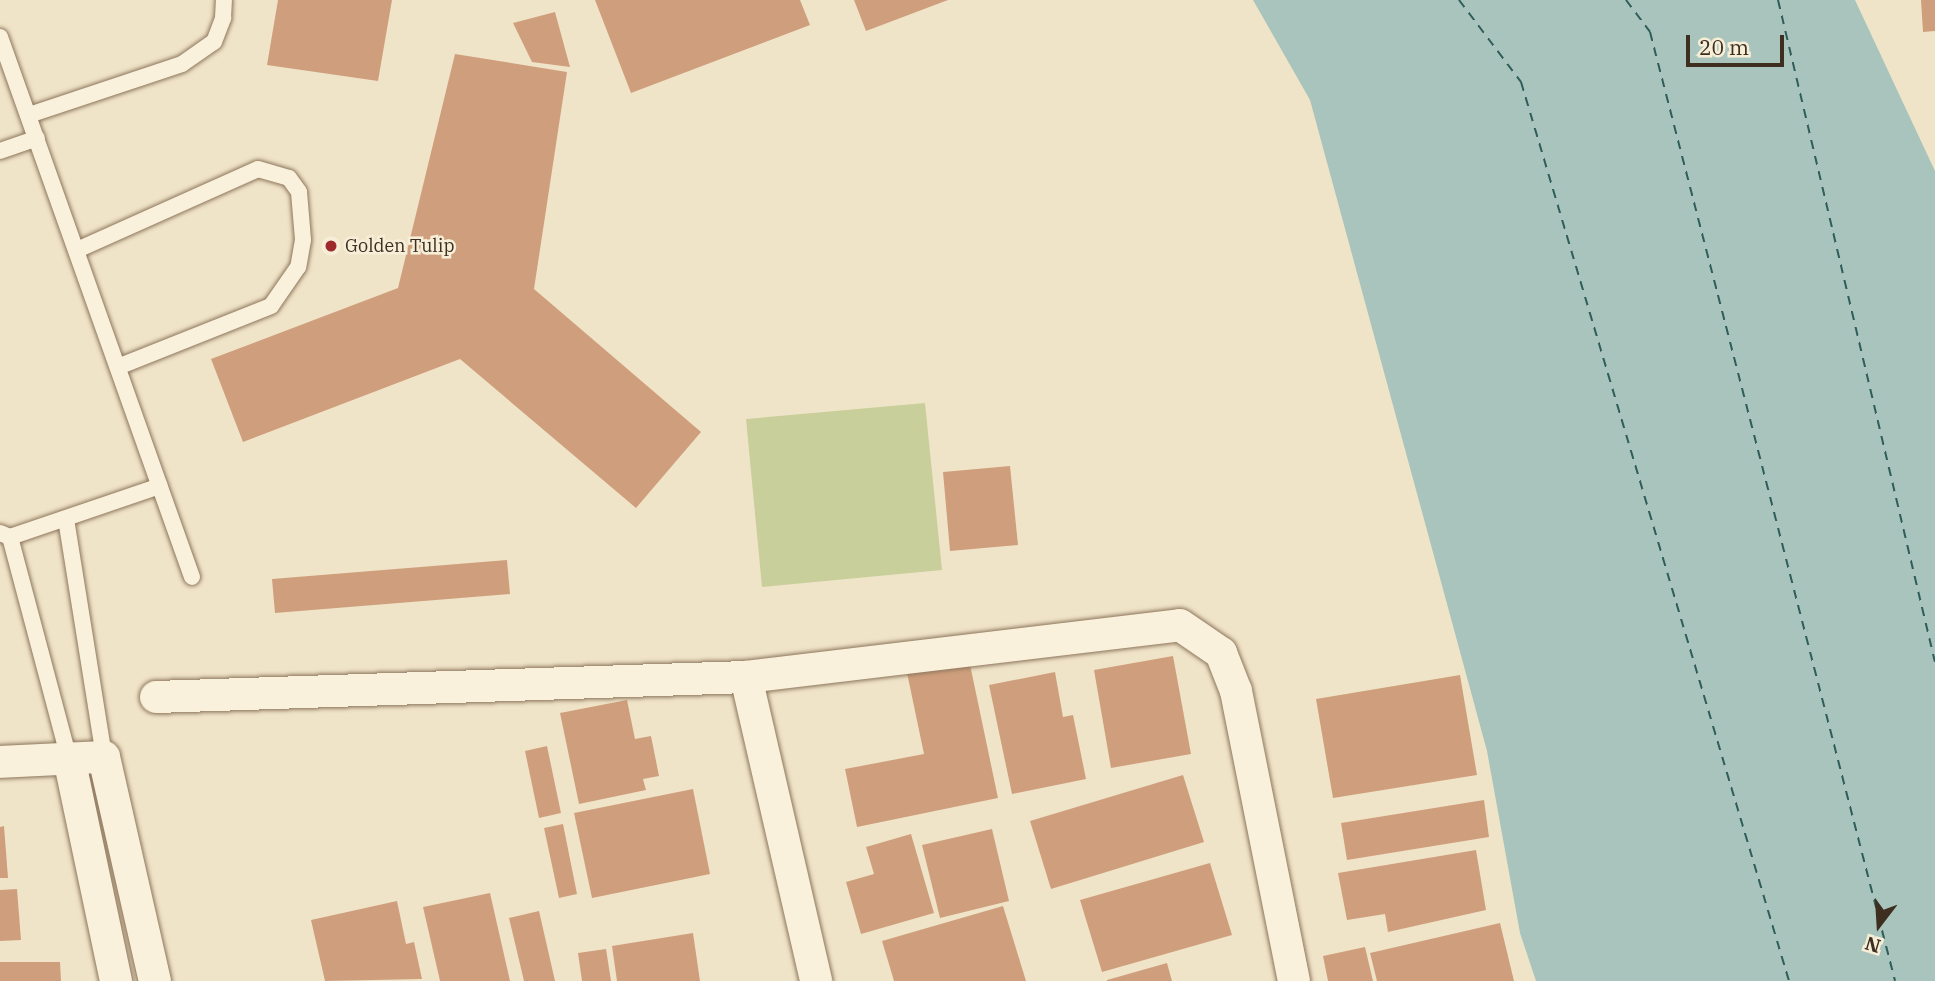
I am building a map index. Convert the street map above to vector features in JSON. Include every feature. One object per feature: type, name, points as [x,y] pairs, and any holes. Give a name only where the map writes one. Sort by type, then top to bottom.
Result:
[{"type":"street","points":[[156,697],[746,677],[1180,625],[1221,653],[1236,691],[1294,981]]},
{"type":"street","points":[[746,677],[816,981]]},
{"type":"street","points":[[0,762],[104,757],[156,981]]},
{"type":"street","points":[[69,758],[116,981]]},
{"type":"lane","points":[[29,115],[182,64],[214,42],[223,18],[224,0]]},
{"type":"lane","points":[[0,37],[192,576]]},
{"type":"lane","points":[[0,151],[37,138]]},
{"type":"lane","points":[[77,250],[258,169],[289,178],[299,192],[303,240],[298,267],[271,306],[118,367]]},
{"type":"lane","points":[[69,758],[5,535],[66,519],[160,486]]},
{"type":"lane","points":[[66,519],[104,757]]},
{"type":"green space","points":[[925,403],[942,570],[762,587],[746,419]]},
{"type":"water","points":[[1253,0],[1855,0],[1935,171],[1935,981],[1536,981],[1520,933],[1487,751],[1310,100]]},
{"type":"building","points":[[278,0],[392,0],[378,81],[267,65]]},
{"type":"building","points":[[595,0],[800,0],[810,25],[631,93]]},
{"type":"building","points":[[854,0],[948,0],[866,31]]},
{"type":"building","points":[[1921,0],[1935,0],[1935,31],[1923,32]]},
{"type":"building","points":[[555,12],[570,67],[532,62],[513,23]]},
{"type":"building","points":[[455,54],[567,72],[534,289],[701,432],[636,508],[460,359],[243,442],[211,359],[398,288]]},
{"type":"building","points":[[1010,466],[1018,545],[950,551],[943,472]]},
{"type":"building","points":[[507,560],[510,594],[275,613],[272,579]]},
{"type":"building","points":[[968,655],[998,798],[857,827],[845,769],[924,754],[906,668]]},
{"type":"building","points":[[1173,656],[1191,754],[1111,768],[1094,670]]},
{"type":"building","points":[[1055,672],[1063,717],[1073,715],[1086,779],[1012,794],[989,685]]},
{"type":"building","points":[[1460,675],[1477,775],[1333,798],[1316,699]]},
{"type":"building","points":[[627,700],[635,739],[651,736],[659,776],[643,779],[646,790],[579,804],[560,713]]},
{"type":"building","points":[[547,746],[561,813],[539,818],[525,751]]},
{"type":"building","points":[[1183,775],[1204,842],[1051,889],[1030,821]]},
{"type":"building","points":[[693,789],[710,874],[592,898],[574,813]]},
{"type":"building","points":[[1484,800],[1489,837],[1347,860],[1341,823]]},
{"type":"building","points":[[563,824],[577,894],[559,898],[544,828]]},
{"type":"building","points":[[4,826],[8,878],[0,878],[0,827]]},
{"type":"building","points":[[992,829],[1009,901],[940,918],[922,845]]},
{"type":"building","points":[[911,834],[934,913],[861,934],[846,882],[874,874],[866,847]]},
{"type":"building","points":[[1476,850],[1486,910],[1388,932],[1385,914],[1347,920],[1338,873]]},
{"type":"building","points":[[1210,863],[1232,935],[1102,972],[1080,900]]},
{"type":"building","points":[[17,889],[21,940],[0,941],[0,890]]},
{"type":"building","points":[[490,893],[510,981],[440,981],[423,907]]},
{"type":"building","points":[[397,901],[406,944],[414,942],[422,979],[325,981],[311,920]]},
{"type":"building","points":[[1003,906],[1026,981],[894,981],[882,941]]},
{"type":"building","points":[[539,911],[555,981],[524,981],[509,918]]},
{"type":"building","points":[[1500,923],[1514,981],[1377,981],[1370,953]]},
{"type":"building","points":[[693,933],[700,981],[617,981],[612,946]]},
{"type":"building","points":[[1365,947],[1373,981],[1328,981],[1323,956]]},
{"type":"building","points":[[606,949],[611,981],[582,981],[578,953]]},
{"type":"building","points":[[0,962],[60,962],[61,981],[0,981]]},
{"type":"building","points":[[1167,963],[1172,981],[1107,981],[1107,980]]},
{"type":"ferry route","points":[[1459,0],[1521,82],[1789,981]]},
{"type":"ferry route","points":[[1626,0],[1650,32],[1895,981]]},
{"type":"ferry route","points":[[1778,0],[1935,662]]},
{"type":"place","name":"Golden Tulip","points":[[331,246]]}]
